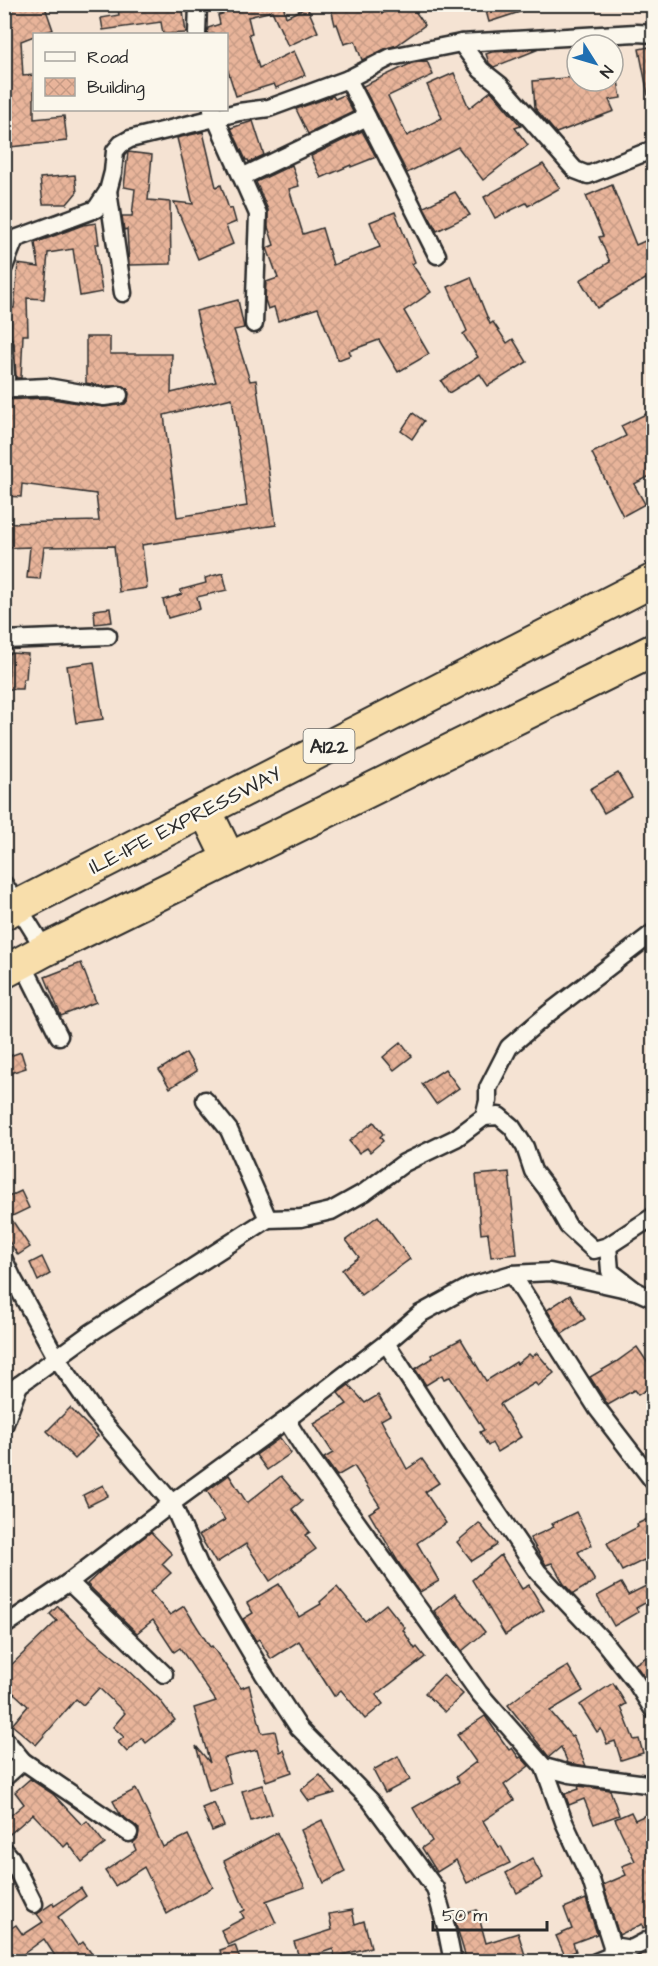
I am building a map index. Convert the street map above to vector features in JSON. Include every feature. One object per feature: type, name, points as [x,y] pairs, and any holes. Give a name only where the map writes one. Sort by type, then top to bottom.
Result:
[{"type":"highway","name":"ILE-IFE EXPRESSWAY","points":[[9,901],[205,810],[654,580]]},
{"type":"highway","name":"A122","points":[[24,962],[654,650]]},
{"type":"highway","points":[[205,810],[229,859]]},
{"type":"street","points":[[197,33],[198,4]]},
{"type":"street","points":[[4,267],[15,239],[96,209],[108,191],[116,151],[121,144],[130,139],[215,114],[269,108],[348,79],[391,57],[461,43],[636,33],[654,34]]},
{"type":"street","points":[[461,43],[482,70],[500,86],[575,170],[588,175],[654,149]]},
{"type":"street","points":[[348,79],[437,255]]},
{"type":"street","points":[[215,114],[258,214],[254,324]]},
{"type":"street","points":[[242,177],[367,117]]},
{"type":"street","points":[[108,191],[123,293]]},
{"type":"street","points":[[4,344],[5,384],[47,387],[104,397],[119,395]]},
{"type":"street","points":[[4,640],[108,636]]},
{"type":"street","points":[[9,901],[24,962],[59,1036]]},
{"type":"street","points":[[484,1117],[488,1088],[509,1047],[654,932]]},
{"type":"street","points":[[205,1100],[229,1130],[268,1219]]},
{"type":"street","points":[[4,1396],[92,1332],[268,1219],[301,1218],[331,1210],[365,1192],[404,1163],[456,1138],[484,1117],[499,1116],[512,1127],[525,1147],[533,1171],[568,1226],[594,1250],[608,1246],[654,1216]]},
{"type":"street","points":[[608,1246],[610,1271],[636,1291]]},
{"type":"street","points":[[4,1260],[56,1357],[95,1413],[172,1503],[199,1565],[263,1673],[299,1728],[370,1800],[435,1888],[453,1962]]},
{"type":"street","points":[[4,1626],[69,1582],[290,1417],[420,1314],[471,1286],[512,1274],[550,1272],[636,1291],[654,1299]]},
{"type":"street","points":[[512,1274],[597,1408],[654,1482]]},
{"type":"street","points":[[386,1343],[538,1572],[603,1641],[635,1681],[654,1711]]},
{"type":"street","points":[[4,1426],[19,1385]]},
{"type":"street","points":[[290,1417],[290,1426],[312,1459],[479,1693],[544,1767],[564,1822],[591,1880],[612,1946],[611,1956],[596,1962]]},
{"type":"street","points":[[69,1582],[164,1674]]},
{"type":"street","points":[[4,1738],[23,1761],[129,1833]]},
{"type":"street","points":[[4,1778],[23,1761]]},
{"type":"street","points":[[544,1767],[570,1774],[654,1785]]},
{"type":"street","points":[[4,1850],[11,1858],[34,1904]]},
{"type":"street","points":[[612,1946],[631,1949],[654,1937]]},
{"type":"building","points":[[4,4],[44,4],[53,30],[33,33],[33,36],[21,41],[23,76],[33,75],[34,119],[64,116],[67,141],[10,147],[7,122],[4,122]]},
{"type":"building","points":[[117,4],[182,4],[186,33],[163,33],[161,22],[103,30],[101,18],[119,15]]},
{"type":"building","points":[[246,4],[283,4],[286,17],[307,7],[318,32],[288,46],[272,11],[248,17],[252,33],[249,34],[259,68],[294,51],[305,75],[276,88],[274,84],[236,96],[228,71],[228,33],[207,33],[208,28],[220,24],[218,15],[223,14],[222,10]]},
{"type":"building","points":[[330,4],[381,4],[382,14],[395,4],[410,4],[425,25],[397,45],[362,60],[355,41],[344,44],[337,24],[335,25]]},
{"type":"building","points":[[484,4],[535,4],[535,7],[489,22]]},
{"type":"building","points":[[654,46],[654,94],[648,95],[639,49]]},
{"type":"building","points":[[539,49],[494,67],[489,63],[486,54],[492,52]]},
{"type":"building","points":[[427,61],[433,75],[388,96],[407,136],[442,118],[427,85],[454,73],[469,108],[491,91],[521,126],[515,128],[528,145],[483,180],[458,147],[407,173],[363,86],[412,63]]},
{"type":"building","points":[[565,78],[565,93],[620,93],[621,98],[609,100],[614,111],[556,133],[535,108],[533,81]]},
{"type":"building","points":[[344,95],[353,112],[308,134],[296,109],[333,96],[335,99]]},
{"type":"building","points":[[253,121],[264,155],[249,162],[231,128]]},
{"type":"building","points":[[362,131],[376,157],[321,178],[311,156]]},
{"type":"building","points":[[203,132],[216,187],[221,185],[236,222],[226,226],[233,244],[198,259],[174,202],[193,204],[177,138]]},
{"type":"building","points":[[128,152],[152,155],[148,200],[170,202],[171,264],[129,265],[127,229],[124,230],[122,216],[132,216],[135,189],[124,187]]},
{"type":"building","points":[[543,164],[560,188],[528,206],[526,203],[495,218],[484,197]]},
{"type":"building","points":[[292,165],[299,186],[289,189],[303,234],[322,228],[333,265],[380,247],[370,222],[395,212],[415,262],[412,264],[431,292],[404,311],[429,354],[398,372],[379,340],[349,351],[351,355],[338,360],[318,308],[278,321],[274,307],[268,309],[265,300],[266,282],[278,278],[267,248],[274,245],[268,227],[268,210],[256,182]]},
{"type":"building","points":[[75,175],[77,192],[67,204],[43,204],[40,178]]},
{"type":"building","points":[[612,185],[636,245],[654,237],[654,274],[597,308],[580,280],[610,262],[599,237],[603,236],[586,196]]},
{"type":"building","points":[[455,192],[470,215],[437,231],[424,207]]},
{"type":"building","points":[[96,223],[99,244],[95,244],[102,292],[80,296],[73,249],[48,253],[44,299],[27,298],[28,335],[23,335],[21,378],[16,378],[14,343],[11,337],[11,308],[14,308],[18,264],[39,267],[35,243],[83,225]]},
{"type":"building","points":[[471,277],[490,324],[493,322],[507,343],[513,339],[527,362],[488,386],[480,374],[449,393],[441,381],[478,357],[463,334],[467,331],[448,287]]},
{"type":"building","points":[[238,300],[244,328],[234,330],[250,381],[256,380],[276,525],[142,545],[147,588],[119,592],[114,546],[44,547],[40,579],[27,578],[30,547],[4,548],[4,523],[99,521],[96,494],[22,484],[21,497],[4,496],[4,400],[46,398],[103,407],[125,404],[129,394],[128,389],[124,386],[86,383],[86,337],[110,337],[110,354],[172,354],[171,393],[216,382],[196,311]],"holes":[[[232,398],[247,506],[177,517],[164,415]]]},
{"type":"building","points":[[650,412],[654,418],[654,474],[634,484],[645,504],[623,516],[592,453],[626,436],[621,426]]},
{"type":"building","points":[[413,413],[424,421],[412,439],[401,431]]},
{"type":"building","points":[[223,573],[227,590],[197,597],[200,609],[168,618],[163,600],[182,594],[180,590],[206,583],[205,578]]},
{"type":"building","points":[[110,608],[112,622],[95,624],[94,610]]},
{"type":"building","points":[[10,653],[28,654],[26,679],[23,679],[22,689],[8,689]]},
{"type":"building","points":[[94,662],[103,719],[76,723],[67,666]]},
{"type":"building","points":[[618,773],[632,797],[604,813],[590,789]]},
{"type":"building","points":[[81,963],[96,1002],[61,1016],[45,977]]},
{"type":"building","points":[[401,1042],[412,1056],[394,1070],[383,1057]]},
{"type":"building","points":[[21,1052],[26,1068],[7,1074],[4,1058]]},
{"type":"building","points":[[186,1053],[197,1071],[170,1088],[159,1070]]},
{"type":"building","points":[[445,1069],[459,1088],[436,1104],[422,1084]]},
{"type":"building","points":[[374,1122],[383,1134],[380,1137],[383,1141],[370,1152],[367,1148],[359,1153],[349,1141]]},
{"type":"building","points":[[509,1172],[517,1254],[491,1257],[488,1233],[481,1234],[476,1175]]},
{"type":"building","points":[[21,1191],[29,1208],[10,1217],[30,1247],[18,1255],[4,1234],[4,1199]]},
{"type":"building","points":[[378,1216],[410,1259],[361,1295],[342,1270],[359,1257],[346,1240]]},
{"type":"building","points":[[42,1257],[50,1274],[38,1281],[30,1263]]},
{"type":"building","points":[[570,1295],[585,1319],[562,1334],[547,1310]]},
{"type":"building","points":[[461,1339],[486,1381],[516,1362],[517,1364],[529,1354],[532,1357],[537,1353],[554,1373],[538,1386],[535,1383],[500,1404],[521,1437],[497,1452],[492,1443],[488,1446],[480,1432],[484,1430],[450,1377],[444,1379],[442,1375],[426,1385],[415,1369],[433,1358],[431,1355]]},
{"type":"building","points":[[637,1347],[654,1372],[654,1385],[638,1395],[634,1390],[608,1405],[590,1377]]},
{"type":"building","points":[[349,1385],[365,1403],[378,1395],[390,1415],[381,1420],[407,1469],[422,1459],[439,1483],[425,1492],[446,1523],[417,1543],[439,1581],[420,1592],[400,1565],[369,1513],[380,1506],[354,1466],[337,1476],[324,1458],[333,1453],[314,1424],[347,1404],[338,1393]]},
{"type":"building","points":[[70,1408],[98,1436],[75,1459],[47,1431]]},
{"type":"building","points":[[280,1438],[291,1453],[267,1470],[256,1455]]},
{"type":"building","points":[[229,1475],[247,1503],[281,1476],[302,1501],[292,1509],[310,1532],[305,1535],[316,1549],[270,1581],[246,1544],[216,1563],[199,1535],[225,1520],[207,1491]]},
{"type":"building","points":[[103,1485],[108,1496],[88,1506],[83,1495]]},
{"type":"building","points":[[576,1512],[592,1545],[578,1552],[595,1581],[573,1594],[564,1584],[552,1563],[546,1565],[530,1538],[554,1527],[552,1524]]},
{"type":"building","points":[[654,1516],[654,1573],[644,1560],[622,1571],[607,1543]]},
{"type":"building","points":[[479,1523],[497,1544],[472,1561],[457,1542]]},
{"type":"building","points":[[151,1532],[172,1554],[162,1564],[171,1573],[150,1592],[170,1615],[184,1606],[210,1647],[212,1646],[241,1688],[249,1685],[262,1733],[275,1731],[280,1752],[284,1750],[292,1772],[266,1781],[257,1750],[224,1758],[231,1784],[209,1790],[196,1746],[210,1763],[194,1708],[216,1701],[180,1648],[174,1652],[153,1620],[137,1633],[87,1584]]},
{"type":"building","points":[[501,1555],[522,1589],[529,1585],[544,1610],[505,1635],[472,1580]]},
{"type":"building","points":[[654,1582],[654,1598],[636,1608],[638,1612],[614,1626],[597,1596],[621,1583],[628,1595]]},
{"type":"building","points":[[279,1584],[299,1617],[321,1604],[320,1602],[337,1587],[365,1621],[386,1604],[405,1628],[403,1630],[415,1649],[417,1647],[425,1657],[376,1695],[383,1704],[365,1719],[341,1690],[334,1696],[299,1641],[271,1659],[259,1639],[256,1641],[243,1619],[253,1613],[247,1603]]},
{"type":"building","points":[[455,1594],[485,1632],[462,1651],[434,1611]]},
{"type":"building","points":[[58,1606],[159,1699],[175,1720],[146,1743],[142,1738],[127,1752],[118,1742],[124,1737],[113,1727],[125,1713],[99,1688],[83,1705],[76,1699],[36,1745],[12,1725],[28,1706],[4,1684],[4,1672],[57,1621],[50,1614]]},
{"type":"building","points":[[654,1652],[654,1691],[635,1664]]},
{"type":"building","points":[[568,1666],[583,1691],[550,1711],[571,1736],[573,1735],[586,1766],[568,1763],[561,1747],[549,1757],[508,1705],[527,1690]]},
{"type":"building","points":[[443,1675],[463,1694],[445,1712],[425,1693]]},
{"type":"building","points":[[613,1683],[626,1704],[621,1707],[634,1740],[639,1739],[643,1753],[621,1760],[615,1741],[607,1744],[601,1729],[597,1732],[580,1705]]},
{"type":"building","points":[[485,1716],[509,1750],[512,1748],[529,1766],[504,1785],[514,1800],[483,1821],[510,1863],[467,1883],[456,1860],[437,1872],[422,1848],[432,1841],[413,1808],[459,1782],[456,1777],[476,1762],[457,1735]]},
{"type":"building","points":[[398,1756],[410,1780],[385,1793],[373,1770]]},
{"type":"building","points":[[320,1775],[335,1793],[309,1801],[301,1790]]},
{"type":"building","points":[[30,1779],[53,1794],[82,1825],[87,1821],[105,1844],[82,1862],[68,1843],[64,1847],[33,1814],[4,1839],[4,1821],[24,1804],[15,1792]]},
{"type":"building","points":[[262,1785],[272,1814],[251,1821],[242,1791]]},
{"type":"building","points":[[578,1786],[610,1790],[619,1815],[594,1824],[584,1799],[569,1805],[565,1794],[579,1789]]},
{"type":"building","points":[[136,1789],[163,1847],[188,1835],[213,1887],[167,1914],[144,1867],[115,1886],[105,1871],[136,1850],[133,1843],[138,1838],[139,1829],[120,1814],[113,1801]]},
{"type":"building","points":[[214,1803],[224,1826],[212,1831],[202,1808]]},
{"type":"building","points":[[654,1811],[654,1923],[643,1928],[642,1924],[619,1935],[603,1885],[626,1875],[622,1866],[635,1861],[615,1819],[631,1812],[635,1820]]},
{"type":"building","points":[[322,1820],[345,1872],[324,1883],[301,1830]]},
{"type":"building","points":[[277,1833],[305,1887],[266,1901],[276,1923],[228,1945],[221,1930],[244,1918],[241,1912],[245,1910],[224,1861]]},
{"type":"building","points":[[532,1858],[543,1878],[517,1893],[506,1873]]},
{"type":"building","points":[[81,1888],[86,1896],[58,1917],[78,1946],[83,1942],[98,1962],[59,1962],[44,1939],[15,1960],[4,1946],[4,1933],[16,1925],[23,1935],[43,1922],[37,1914]]},
{"type":"building","points":[[586,1899],[597,1934],[573,1943],[576,1951],[565,1956],[556,1936],[572,1929],[564,1908]]},
{"type":"building","points":[[352,1910],[355,1924],[364,1921],[371,1947],[335,1957],[333,1949],[300,1960],[294,1942],[332,1930],[329,1914]]},
{"type":"building","points":[[477,1910],[486,1943],[518,1933],[525,1955],[503,1962],[467,1962],[454,1917]]},
{"type":"building","points":[[235,1945],[241,1962],[223,1962],[220,1950]]}]
